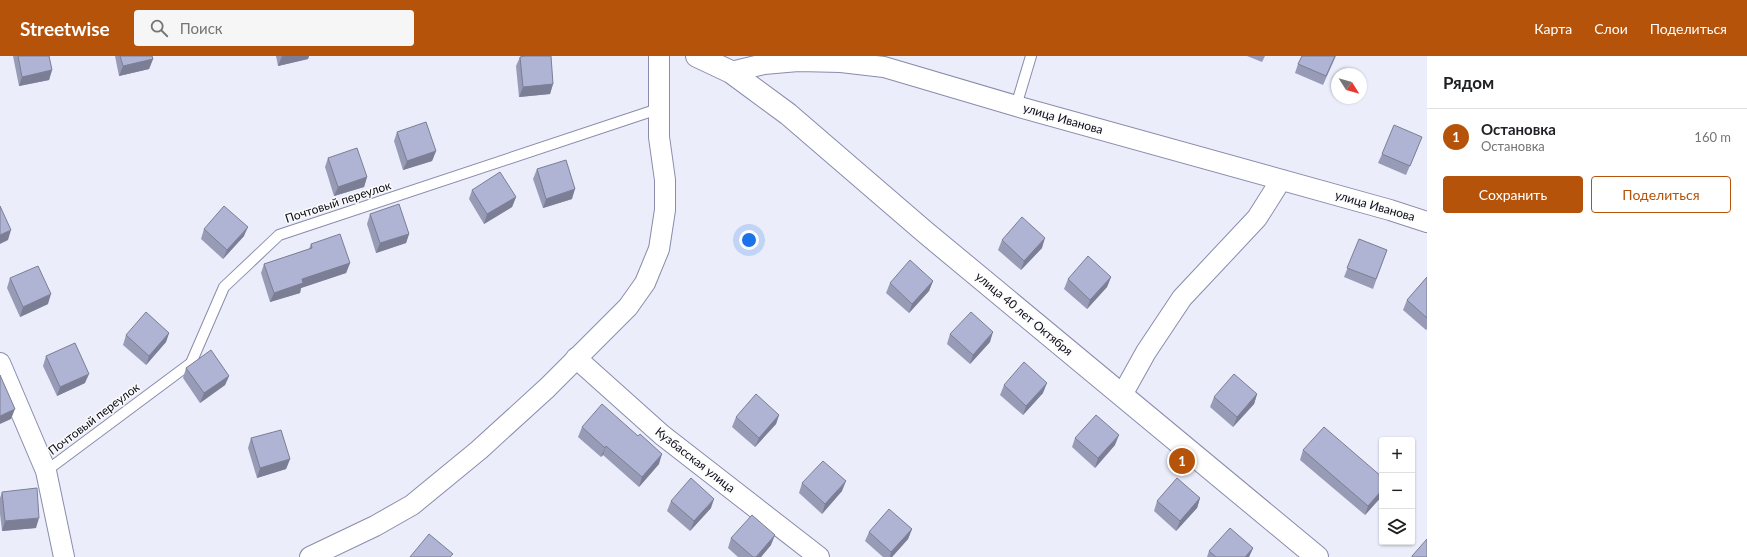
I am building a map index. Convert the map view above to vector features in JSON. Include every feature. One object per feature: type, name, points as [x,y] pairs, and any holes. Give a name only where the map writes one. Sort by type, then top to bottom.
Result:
[{"type":"street","points":[[310,557],[330,552],[412,505],[479,450],[547,388],[628,307],[645,283],[659,249],[665,210],[665,188],[659,137],[659,56]]},
{"type":"street","points":[[697,56],[731,72]]},
{"type":"street","name":"улица Иванова","points":[[731,72],[764,64],[798,61],[841,62],[884,66],[1016,106],[1426,219]]},
{"type":"street","name":"улица 40 лет Октября","points":[[731,72],[788,114],[925,232],[1317,557]]},
{"type":"street","points":[[1122,395],[1146,352],[1182,298],[1258,218],[1281,180]]},
{"type":"street","name":"Кузбасская улица","points":[[576,358],[662,435],[819,557]]},
{"type":"street","points":[[0,363],[46,470],[64,557]]},
{"type":"lane","points":[[1016,106],[1031,56]]},
{"type":"lane","name":"Почтовый переулок","points":[[46,470],[191,363],[224,287],[279,235],[658,109]]},
{"type":"building","points":[[18,56],[49,56],[52,70],[22,77]]},
{"type":"building","points":[[120,56],[152,56],[153,59],[123,66]]},
{"type":"building","points":[[551,56],[553,84],[523,87],[520,57]]},
{"type":"building","points":[[1302,56],[1335,56],[1326,76],[1298,64]]},
{"type":"building","points":[[426,122],[436,151],[407,161],[397,132]]},
{"type":"building","points":[[1394,125],[1422,137],[1410,166],[1382,154]]},
{"type":"building","points":[[357,148],[367,177],[338,187],[328,158]]},
{"type":"building","points":[[566,160],[575,189],[546,199],[537,169]]},
{"type":"building","points":[[500,172],[516,197],[487,214],[472,190]]},
{"type":"building","points":[[399,204],[409,234],[380,243],[370,214]]},
{"type":"building","points":[[0,206],[11,230],[0,235]]},
{"type":"building","points":[[224,206],[248,227],[227,250],[204,229]]},
{"type":"building","points":[[1022,217],[1045,238],[1024,261],[1002,240]]},
{"type":"building","points":[[340,234],[350,263],[302,279],[303,283],[274,293],[264,264],[312,248],[311,244]]},
{"type":"building","points":[[1359,239],[1387,250],[1376,279],[1347,268]]},
{"type":"building","points":[[1088,256],[1111,277],[1090,300],[1068,279]]},
{"type":"building","points":[[910,260],[933,281],[912,304],[890,283]]},
{"type":"building","points":[[38,266],[51,294],[23,307],[10,278]]},
{"type":"building","points":[[1427,277],[1427,318],[1407,300]]},
{"type":"building","points":[[146,312],[169,333],[149,356],[126,335]]},
{"type":"building","points":[[971,312],[993,332],[973,355],[950,334]]},
{"type":"building","points":[[75,343],[89,374],[60,387],[46,356]]},
{"type":"building","points":[[211,350],[229,376],[204,393],[186,368]]},
{"type":"building","points":[[1024,362],[1047,383],[1026,406],[1004,385]]},
{"type":"building","points":[[1234,374],[1257,394],[1237,417],[1214,397]]},
{"type":"building","points":[[0,375],[15,409],[0,416]]},
{"type":"building","points":[[756,394],[779,415],[759,438],[736,417]]},
{"type":"building","points":[[602,404],[638,436],[640,434],[662,454],[642,477],[606,446],[605,448],[582,427]]},
{"type":"building","points":[[1096,415],[1119,435],[1098,458],[1075,438]]},
{"type":"building","points":[[1324,427],[1379,474],[1379,493],[1368,506],[1303,450]]},
{"type":"building","points":[[281,430],[290,459],[260,468],[251,438]]},
{"type":"building","points":[[823,461],[846,481],[825,504],[802,483]]},
{"type":"building","points":[[691,478],[714,499],[694,521],[671,501]]},
{"type":"building","points":[[1177,478],[1200,498],[1180,521],[1157,501]]},
{"type":"building","points":[[37,488],[39,518],[5,521],[2,492]]},
{"type":"building","points":[[889,509],[912,529],[891,552],[869,532]]},
{"type":"building","points":[[752,515],[775,535],[756,557],[753,557],[731,538]]},
{"type":"building","points":[[1230,528],[1253,548],[1245,557],[1216,557],[1209,551]]},
{"type":"building","points":[[429,534],[453,554],[450,557],[410,557]]},
{"type":"building","points":[[1427,539],[1427,557],[1412,557],[1412,556]]},
{"type":"place","name":"Остановка","points":[[1182,461]]}]
